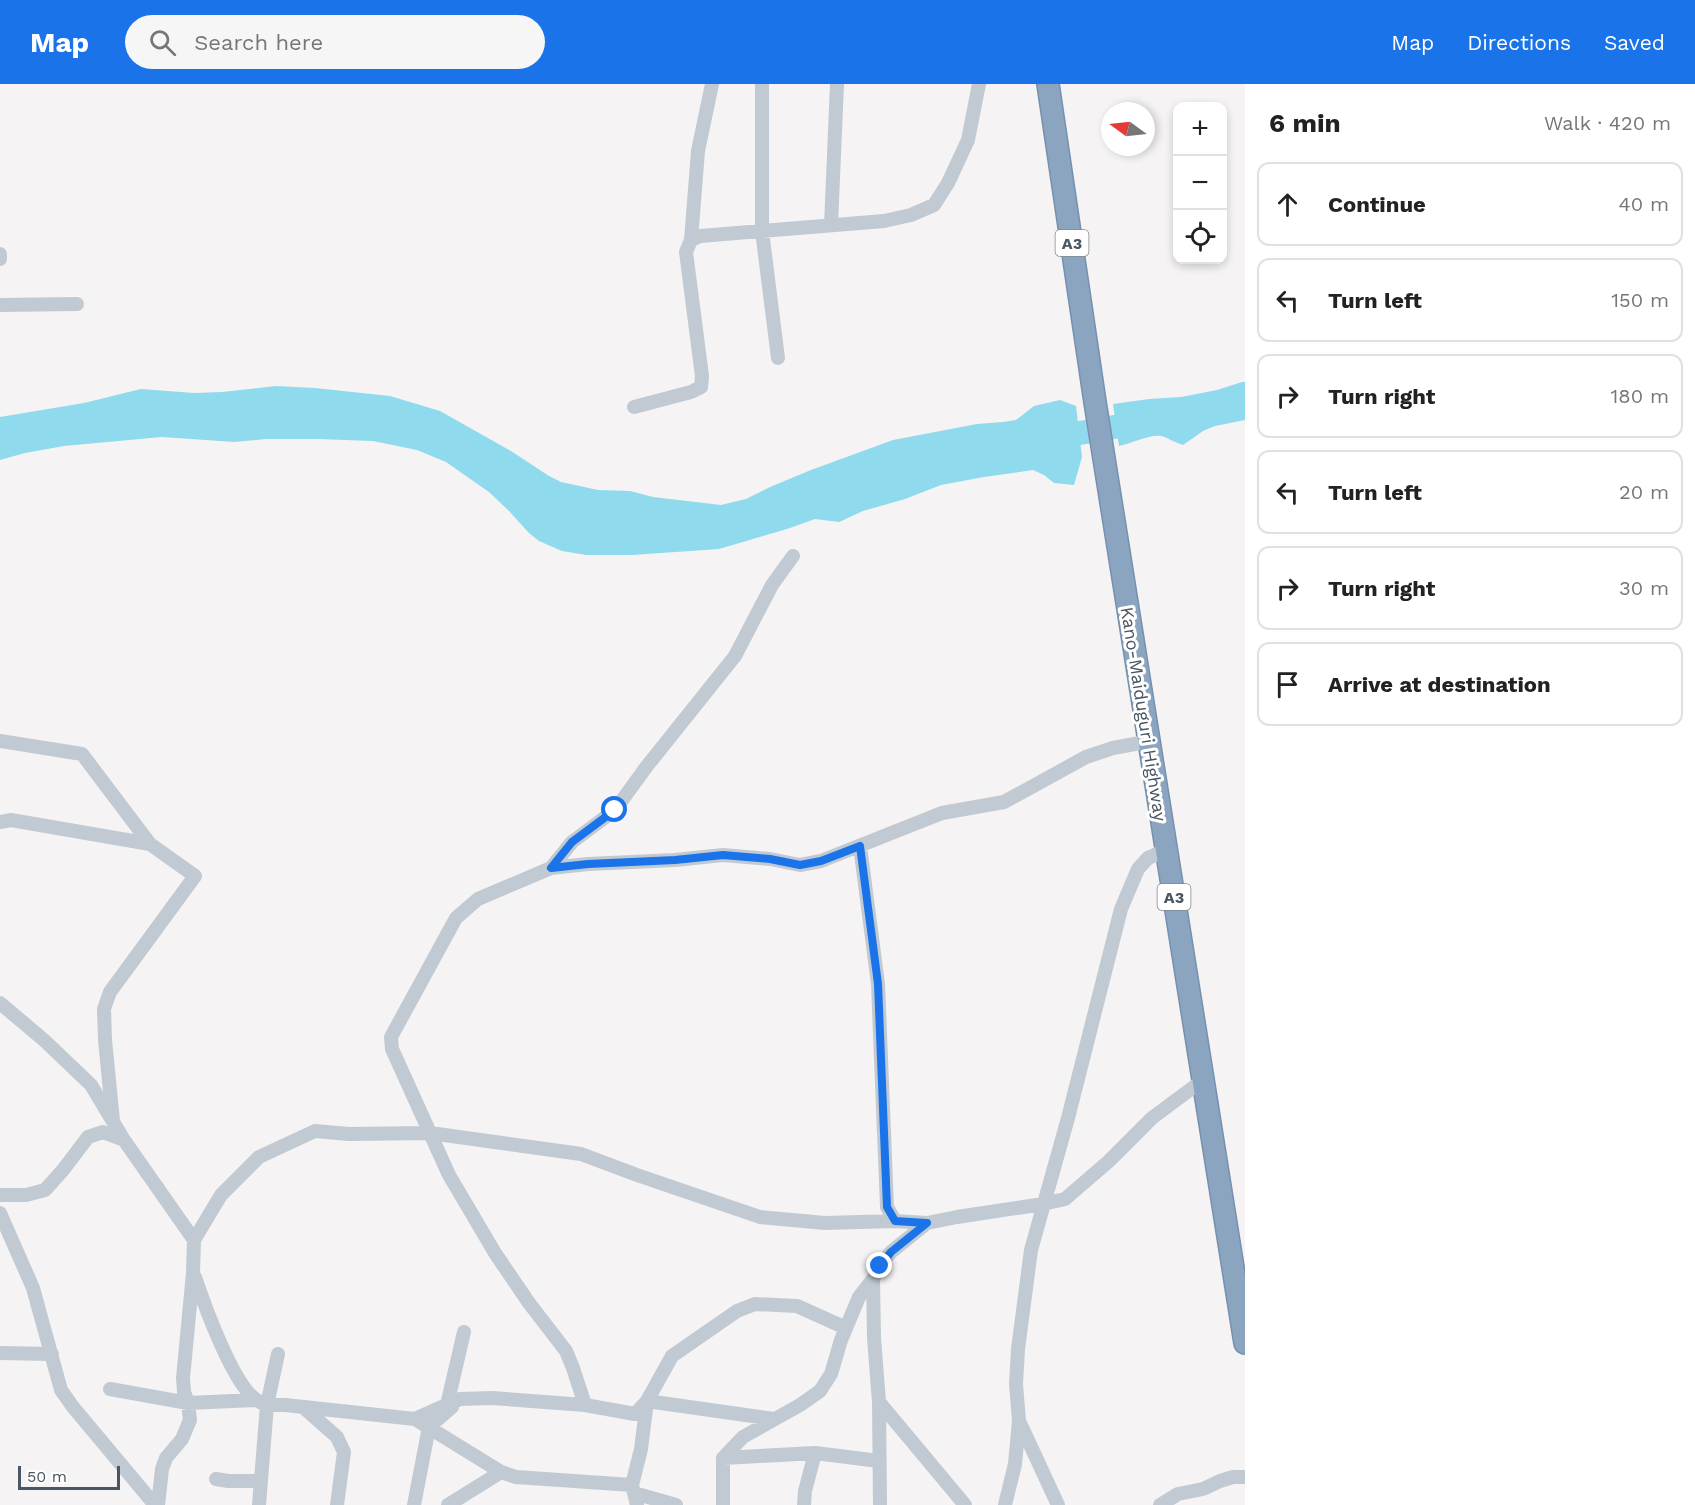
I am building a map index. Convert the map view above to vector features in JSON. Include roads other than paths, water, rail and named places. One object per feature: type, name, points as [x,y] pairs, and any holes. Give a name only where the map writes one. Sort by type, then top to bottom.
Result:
[{"type":"highway","name":"Kano-Maiduguri Highway","points":[[1048,84],[1095,402],[1245,1343]]},
{"type":"street","points":[[634,407],[691,392],[701,387],[702,376],[686,252],[692,240],[698,151],[712,84]]},
{"type":"street","points":[[762,84],[762,231],[777,358]]},
{"type":"street","points":[[831,225],[837,84]]},
{"type":"street","points":[[692,240],[700,236],[884,221],[911,215],[934,205],[948,183],[968,140],[979,84]]},
{"type":"street","points":[[0,254],[0,259]]},
{"type":"street","points":[[0,305],[77,304]]},
{"type":"street","points":[[551,868],[572,842],[615,810],[647,766],[735,656],[772,585],[793,556]]},
{"type":"street","points":[[0,741],[82,754],[150,844],[195,876],[110,992],[104,1009],[113,1121]]},
{"type":"street","points":[[585,1405],[566,1351],[529,1303],[495,1253],[449,1175],[392,1049],[391,1037],[456,918],[478,899],[551,868],[723,855],[770,859],[800,865],[821,861],[942,813],[1004,802],[1086,758],[1113,748],[1140,743],[1149,744]]},
{"type":"street","points":[[0,822],[11,820],[150,844]]},
{"type":"street","points":[[860,846],[878,984],[887,1207],[895,1221]]},
{"type":"street","points":[[1005,1505],[1014,1464],[1019,1421],[1016,1384],[1018,1349],[1031,1250],[1068,1118],[1121,909],[1138,869],[1148,858],[1166,850]]},
{"type":"street","points":[[0,1003],[45,1041],[91,1085],[124,1140],[194,1240]]},
{"type":"street","points":[[156,1505],[166,1458],[182,1439],[190,1420],[183,1378],[194,1240],[221,1196],[259,1157],[315,1131],[349,1134],[430,1133],[581,1154],[760,1217],[825,1223],[895,1221],[927,1223],[1065,1199],[1152,1118],[1203,1080]]},
{"type":"street","points":[[0,1195],[26,1195],[45,1190],[88,1137],[103,1132],[124,1140]]},
{"type":"street","points":[[0,1213],[33,1288],[61,1390],[156,1505]]},
{"type":"street","points":[[723,1505],[723,1458],[743,1437],[820,1391],[831,1374],[859,1297],[891,1252],[927,1223]]},
{"type":"street","points":[[193,1273],[234,1373],[261,1403]]},
{"type":"street","points":[[873,1279],[874,1338],[879,1402],[880,1505]]},
{"type":"street","points":[[415,1419],[460,1399],[492,1398],[585,1405],[635,1414],[647,1401],[672,1356],[737,1311],[755,1304],[797,1306],[846,1328]]},
{"type":"street","points":[[447,1405],[464,1332]]},
{"type":"street","points":[[0,1353],[52,1354]]},
{"type":"street","points":[[259,1505],[261,1403],[278,1354]]},
{"type":"street","points":[[110,1389],[188,1403],[261,1403],[415,1419],[501,1472],[516,1477],[634,1494],[676,1505]]},
{"type":"street","points":[[414,1505],[429,1427],[460,1399]]},
{"type":"street","points":[[647,1401],[774,1419]]},
{"type":"street","points":[[634,1494],[647,1401]]},
{"type":"street","points":[[879,1402],[965,1505]]},
{"type":"street","points":[[303,1407],[336,1437],[344,1452],[337,1505]]},
{"type":"street","points":[[1019,1421],[1058,1505]]},
{"type":"street","points":[[723,1458],[815,1453],[879,1461]]},
{"type":"street","points":[[804,1505],[805,1491],[815,1453]]},
{"type":"street","points":[[448,1505],[501,1472]]},
{"type":"street","points":[[1160,1505],[1178,1494],[1203,1489],[1233,1477],[1245,1477]]},
{"type":"street","points":[[216,1479],[260,1481]]},
{"type":"water","points":[[1245,382],[1245,420],[1215,426],[1203,431],[1183,445],[1157,436],[1119,446],[1113,404],[1181,397]]},
{"type":"water","points":[[276,386],[390,396],[440,411],[561,482],[598,490],[630,491],[653,497],[721,505],[746,499],[811,470],[893,440],[977,424],[1016,420],[1034,406],[1060,400],[1076,406],[1082,457],[1074,485],[1054,483],[1033,470],[984,477],[941,485],[905,499],[863,511],[839,522],[815,519],[719,549],[632,555],[586,555],[562,551],[539,541],[489,492],[446,462],[417,450],[373,441],[266,439],[234,442],[162,437],[64,446],[0,460],[0,417],[84,403],[141,389],[194,393]]},
{"type":"waterway","points":[[1046,439],[1148,421]]}]
